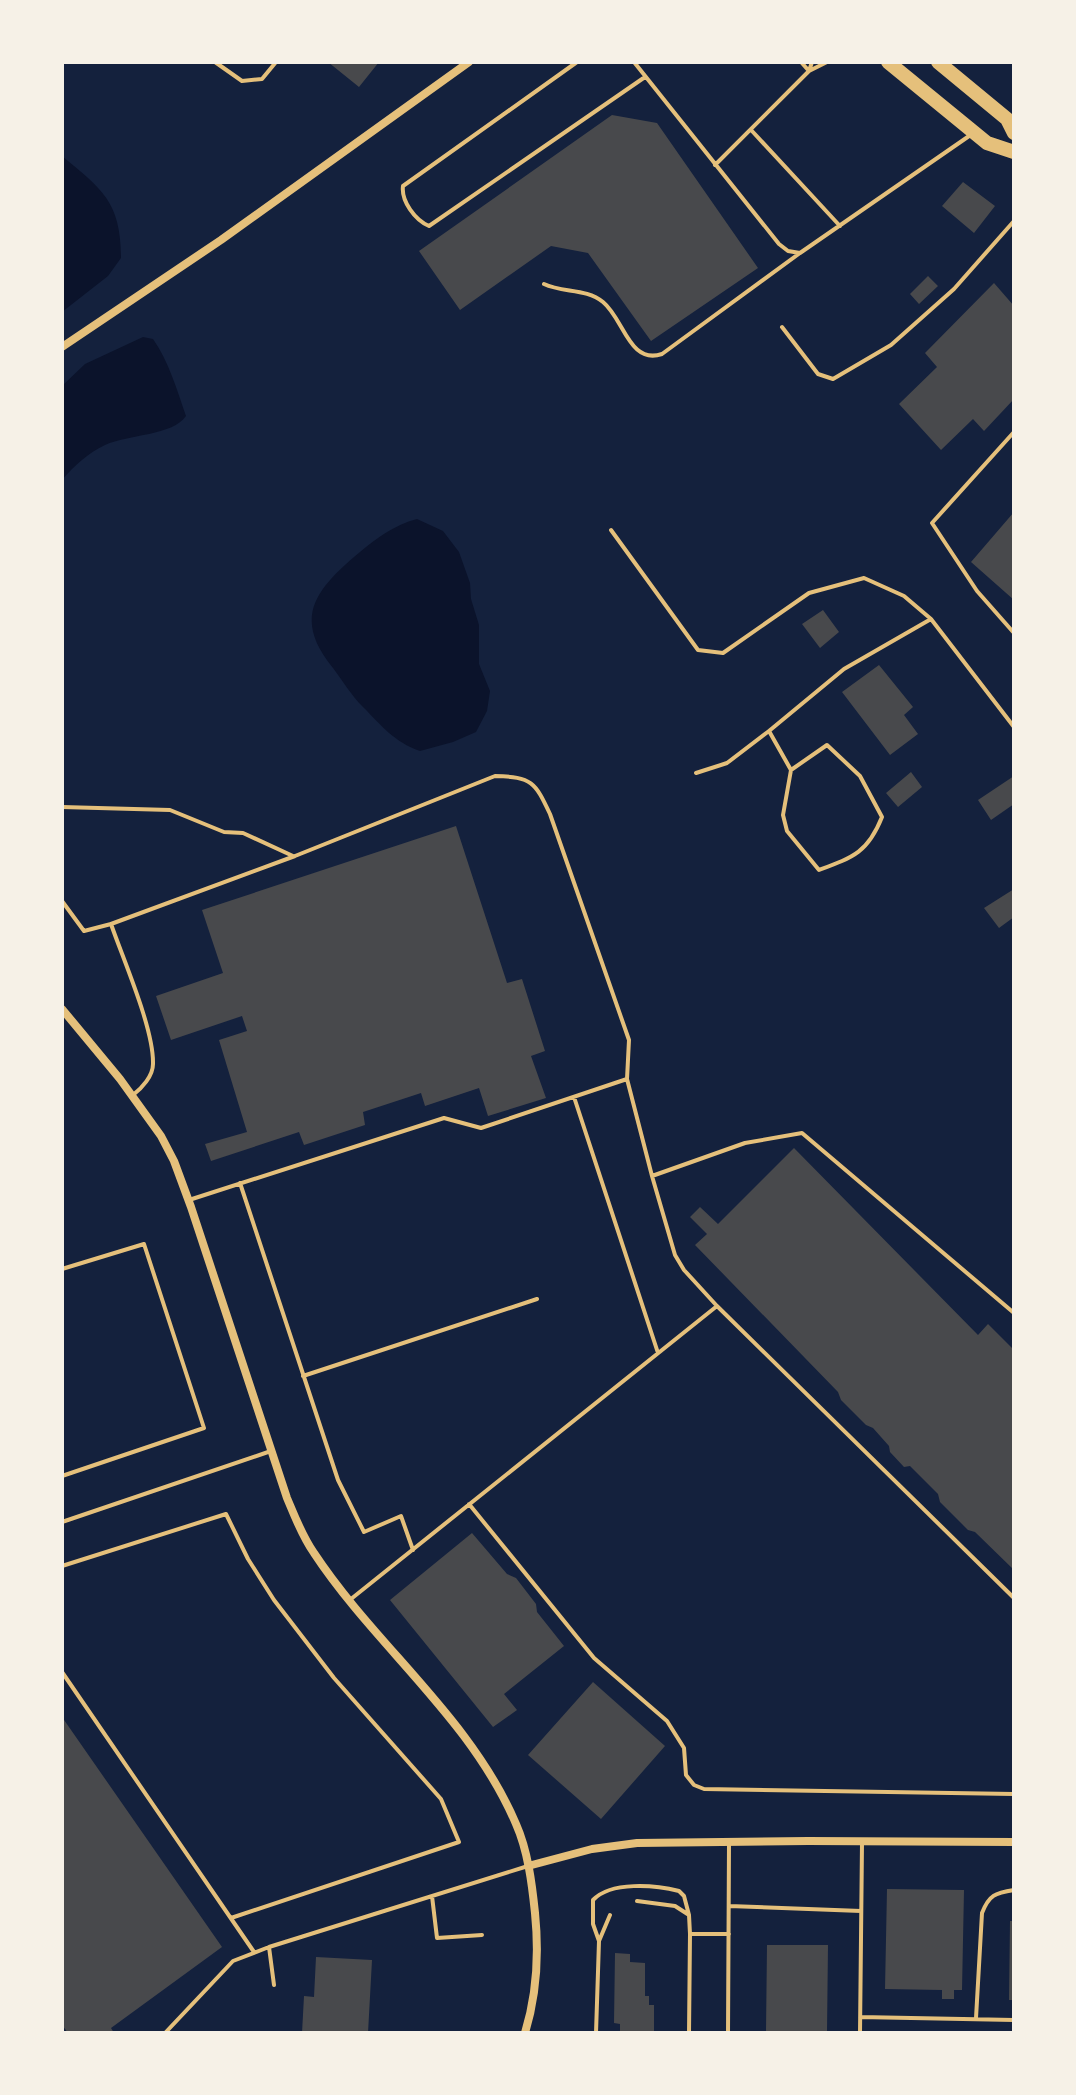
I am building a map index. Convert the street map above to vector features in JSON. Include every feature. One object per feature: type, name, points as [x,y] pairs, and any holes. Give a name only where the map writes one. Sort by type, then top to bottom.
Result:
[{"type":"main road","points":[[888,62],[987,143],[1014,152]]},
{"type":"main road","points":[[938,62],[1007,119],[1014,133]]},
{"type":"street","points":[[62,347],[221,240],[469,62]]},
{"type":"street","points":[[62,1009],[133,1095],[161,1136],[189,1200],[287,1498],[305,1539],[349,1600],[477,1752],[518,1827],[534,1895],[537,1961],[525,2033]]},
{"type":"street","points":[[528,1866],[592,1849],[637,1843],[1014,1842]]},
{"type":"lane","points":[[215,62],[242,81],[262,79],[276,62]]},
{"type":"lane","points":[[577,62],[403,186],[403,199],[420,222],[429,226],[645,77]]},
{"type":"lane","points":[[634,62],[779,244],[788,251],[800,253]]},
{"type":"lane","points":[[801,62],[809,71]]},
{"type":"lane","points":[[809,71],[812,62]]},
{"type":"lane","points":[[715,165],[809,71],[827,62]]},
{"type":"lane","points":[[751,130],[840,226]]},
{"type":"lane","points":[[544,284],[557,290],[590,295],[604,303],[640,355],[651,358],[662,354],[973,132]]},
{"type":"lane","points":[[782,327],[818,374],[833,379],[891,345],[954,289],[1014,221]]},
{"type":"lane","points":[[1013,432],[932,523],[977,591],[1014,633]]},
{"type":"lane","points":[[611,530],[698,650],[723,653],[809,593],[864,578],[904,596],[931,619],[1014,727]]},
{"type":"lane","points":[[696,773],[727,763],[844,669],[931,619]]},
{"type":"lane","points":[[769,731],[791,770],[783,815],[787,831],[819,870],[849,859],[873,840],[882,817],[860,776],[827,745],[791,770]]},
{"type":"lane","points":[[62,901],[84,931],[111,924],[295,856],[495,776],[521,777],[537,786],[550,814],[629,1040],[627,1079],[675,1255],[684,1270],[717,1306],[1014,1598]]},
{"type":"lane","points":[[62,807],[170,810],[224,832],[243,833],[295,856]]},
{"type":"lane","points":[[111,924],[150,1037],[153,1067],[142,1088],[133,1095]]},
{"type":"lane","points":[[189,1200],[444,1118],[481,1128],[627,1079]]},
{"type":"lane","points":[[573,1097],[658,1353]]},
{"type":"lane","points":[[652,1176],[745,1143],[802,1133],[1014,1313]]},
{"type":"lane","points":[[240,1183],[338,1480],[364,1532],[401,1516],[413,1550]]},
{"type":"lane","points":[[62,1269],[144,1244],[204,1428],[62,1476]]},
{"type":"lane","points":[[303,1376],[537,1299]]},
{"type":"lane","points":[[349,1600],[717,1306]]},
{"type":"lane","points":[[62,1522],[271,1451]]},
{"type":"lane","points":[[469,1504],[594,1658],[667,1721],[684,1748],[686,1775],[694,1785],[716,1789],[1014,1794]]},
{"type":"lane","points":[[62,1566],[226,1514],[248,1559],[288,1621],[441,1799],[459,1842],[231,1918]]},
{"type":"lane","points":[[62,1672],[254,1952]]},
{"type":"lane","points":[[860,2033],[862,1841]]},
{"type":"lane","points":[[728,2033],[729,1842]]},
{"type":"lane","points":[[165,2033],[233,1961],[528,1866]]},
{"type":"lane","points":[[599,1941],[593,1924],[593,1900],[608,1889],[648,1887],[679,1891],[684,1896],[690,1934],[689,2033]]},
{"type":"lane","points":[[976,2019],[982,1913],[987,1899],[996,1893],[1014,1890]]},
{"type":"lane","points":[[432,1896],[437,1938],[482,1935]]},
{"type":"lane","points":[[637,1901],[675,1906],[689,1915]]},
{"type":"lane","points":[[729,1906],[861,1911]]},
{"type":"lane","points":[[596,2033],[599,1941],[610,1915]]},
{"type":"lane","points":[[690,1934],[729,1934]]},
{"type":"lane","points":[[269,1947],[274,1985]]},
{"type":"lane","points":[[860,2017],[1014,2020]]},
{"type":"water","points":[[62,156],[98,188],[113,210],[121,258],[108,276],[62,312]]},
{"type":"water","points":[[143,337],[153,339],[159,348],[186,416],[179,423],[161,431],[115,441],[99,448],[62,480],[62,386],[85,364]]},
{"type":"water","points":[[417,519],[443,531],[459,552],[470,583],[479,625],[479,664],[490,691],[487,711],[476,732],[420,751],[388,732],[355,698],[320,650],[313,633],[312,618],[321,591],[345,565],[386,532]]},
{"type":"building","points":[[328,62],[379,62],[359,87]]},
{"type":"building","points":[[612,115],[657,123],[758,268],[651,341],[588,253],[551,246],[460,310],[419,251]]},
{"type":"building","points":[[963,182],[995,206],[974,233],[942,206]]},
{"type":"building","points":[[928,276],[938,286],[919,304],[910,294]]},
{"type":"building","points":[[994,283],[1014,306],[1014,399],[984,431],[973,419],[941,450],[899,404],[937,367],[925,353]]},
{"type":"building","points":[[1014,512],[1014,600],[971,562]]},
{"type":"building","points":[[823,610],[839,632],[820,648],[802,624]]},
{"type":"building","points":[[879,665],[913,707],[904,715],[918,734],[890,755],[842,692]]},
{"type":"building","points":[[911,772],[922,787],[898,807],[886,793]]},
{"type":"building","points":[[1014,776],[1014,804],[991,820],[978,800]]},
{"type":"building","points":[[456,826],[507,983],[522,979],[545,1051],[531,1056],[546,1098],[488,1116],[479,1088],[425,1106],[421,1093],[363,1112],[365,1125],[304,1145],[299,1132],[211,1161],[205,1144],[247,1132],[219,1040],[247,1031],[242,1016],[171,1040],[156,996],[223,973],[202,910]]},
{"type":"building","points":[[1014,889],[1014,917],[999,928],[984,908]]},
{"type":"building","points":[[794,1148],[978,1335],[988,1324],[1014,1350],[1014,1570],[940,1502],[938,1494],[910,1466],[904,1467],[873,1428],[841,1400],[838,1392],[695,1245],[707,1234],[690,1217],[700,1207],[718,1224]]},
{"type":"building","points":[[472,1533],[507,1574],[516,1578],[536,1604],[537,1612],[564,1646],[504,1694],[517,1710],[493,1727],[390,1600]]},
{"type":"building","points":[[593,1682],[665,1746],[601,1819],[528,1755]]},
{"type":"building","points":[[62,1717],[222,1947],[111,2028],[114,2033],[68,2033],[62,2025]]},
{"type":"building","points":[[887,1889],[964,1890],[962,1990],[954,1990],[954,1999],[942,1999],[942,1990],[885,1989]]},
{"type":"building","points":[[1010,1921],[1014,1921],[1014,2000],[1009,2000]]},
{"type":"building","points":[[767,1945],[828,1945],[827,2032],[766,2031]]},
{"type":"building","points":[[615,1953],[630,1954],[630,1962],[645,1963],[645,1996],[649,1996],[649,2005],[654,2005],[654,2033],[620,2031],[620,2024],[614,2023]]},
{"type":"building","points":[[316,1957],[372,1960],[368,2033],[302,2033],[304,1996],[314,1997]]}]
